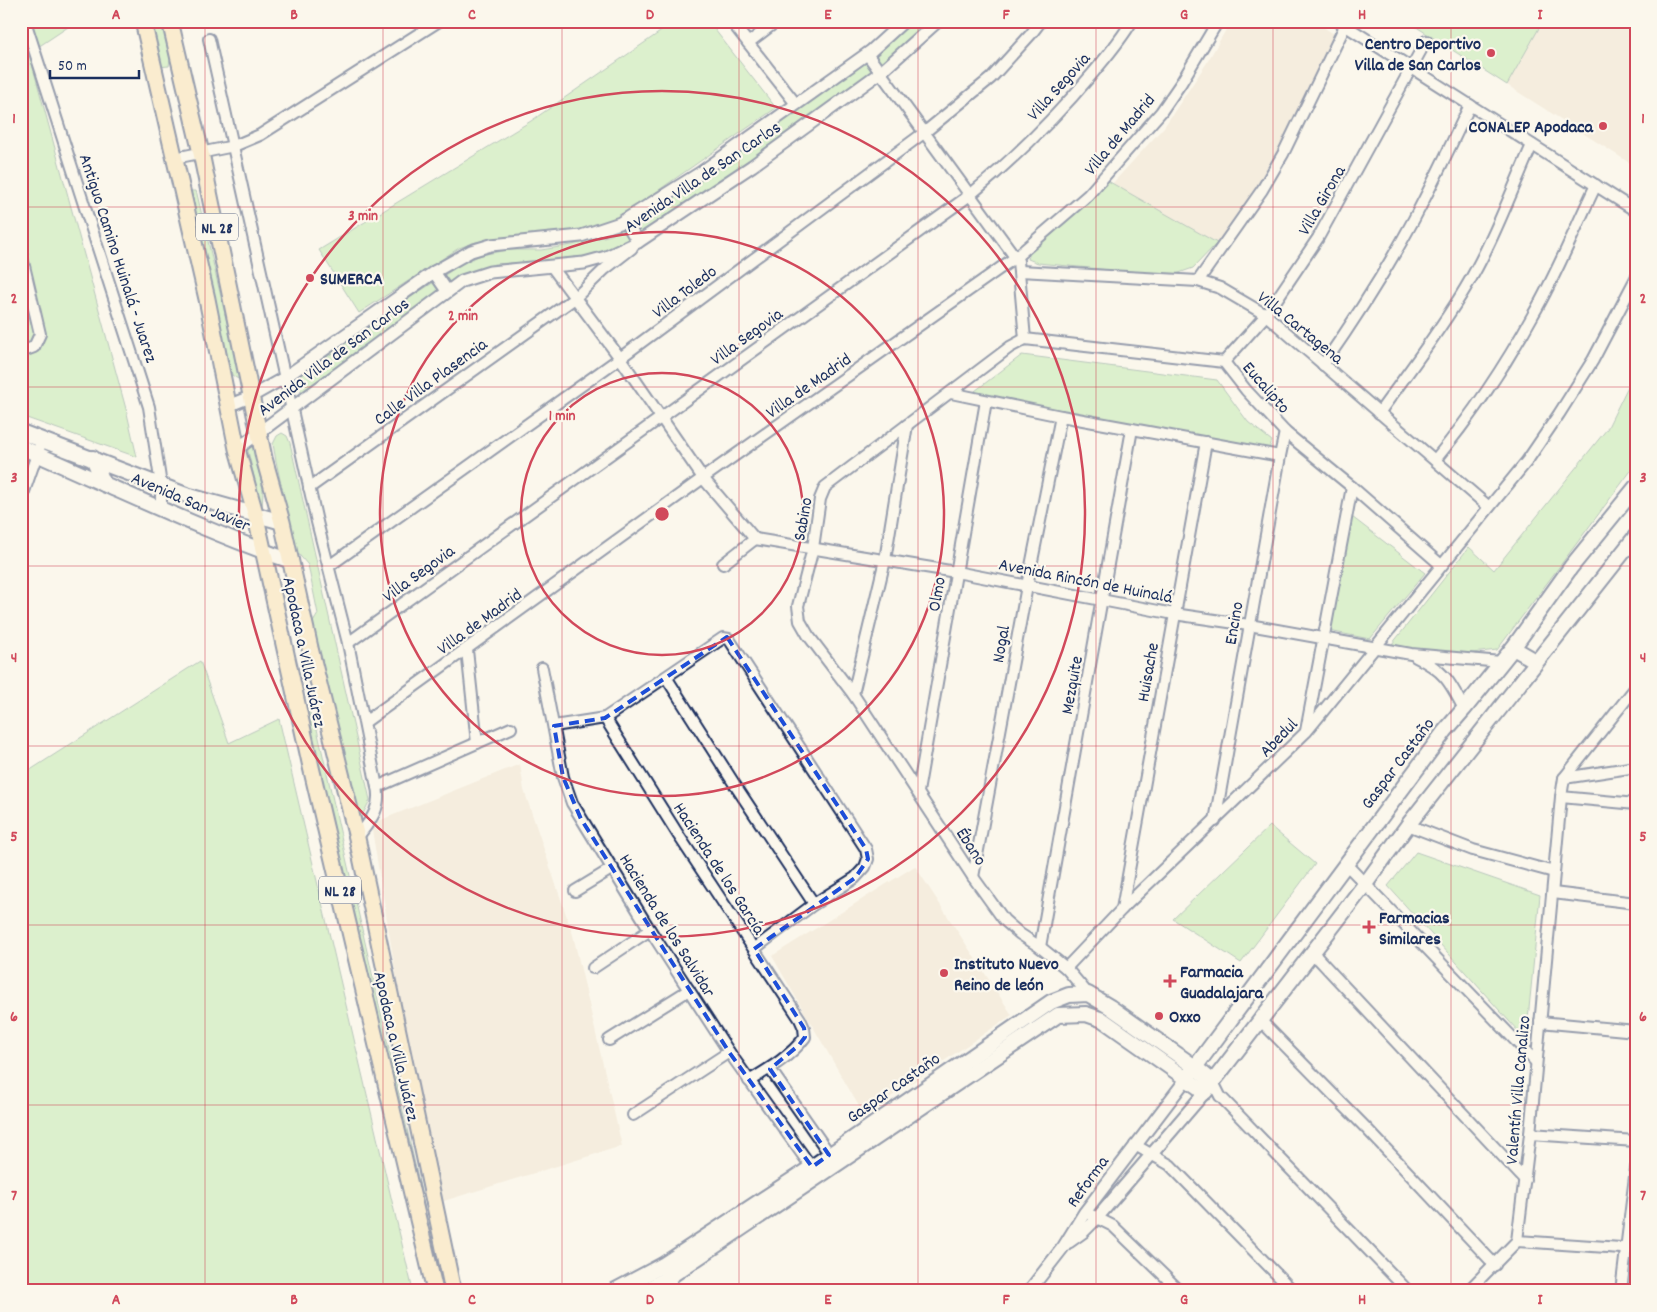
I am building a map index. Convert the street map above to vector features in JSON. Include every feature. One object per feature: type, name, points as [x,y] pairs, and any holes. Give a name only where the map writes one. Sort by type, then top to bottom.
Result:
[{"type":"main road","name":"Apodaca a Villa Juárez","points":[[143,21],[207,299],[237,449],[255,513],[311,767],[435,1291]]},
{"type":"main road","name":"Apodaca a Villa Juárez","points":[[170,21],[201,154],[264,458],[282,522],[357,838],[454,1291]]},
{"type":"main road","points":[[21,432],[40,447],[104,484]]},
{"type":"main road","points":[[21,447],[40,447],[93,458],[186,495],[282,522]]},
{"type":"main road","name":"Avenida San Javier","points":[[93,458],[104,484],[161,510],[291,561]]},
{"type":"main road","name":"Gaspar Castaño","points":[[1191,1073],[1345,863],[1445,731],[1513,648],[1571,567],[1636,487]]},
{"type":"main road","points":[[1209,1087],[1366,883],[1408,825],[1636,536]]},
{"type":"main road","points":[[1513,648],[1536,661]]},
{"type":"main road","points":[[362,980],[386,974]]},
{"type":"main road","name":"Gaspar Castaño","points":[[644,1291],[666,1271],[815,1172],[1051,1002],[1069,996],[1088,994],[1110,1007],[1209,1087]]},
{"type":"main road","name":"Gaspar Castaño","points":[[833,1159],[1058,1015],[1086,1014],[1104,1020],[1191,1073]]},
{"type":"main road","name":"Gaspar Castaño","points":[[614,1291],[666,1271]]},
{"type":"street","name":"Antiguo Camino Huinalá - Juarez","points":[[25,21],[147,400],[161,485],[161,510]]},
{"type":"street","points":[[176,158],[234,146],[260,135],[439,21]]},
{"type":"street","points":[[731,21],[796,104]]},
{"type":"street","points":[[748,43],[777,21]]},
{"type":"street","name":"Avenida Villa de San Carlos","points":[[228,406],[252,396],[284,378],[434,272],[471,250],[582,236],[625,220],[700,173],[867,54],[904,21]]},
{"type":"street","name":"Avenida Villa de San Carlos","points":[[237,449],[462,281],[478,275],[506,270],[598,259],[638,242],[752,166],[881,72],[938,21]]},
{"type":"street","name":"Villa Toledo","points":[[329,566],[620,358],[925,132],[991,78],[1031,34],[1040,21]]},
{"type":"street","name":"Villa Segovia","points":[[348,643],[612,455],[661,417],[970,194],[1003,168],[1055,116],[1109,54],[1132,21]]},
{"type":"street","name":"Villa de Madrid","points":[[364,722],[1016,257],[1088,195],[1161,112],[1181,83],[1218,21]]},
{"type":"street","points":[[1198,281],[1262,190],[1283,154],[1341,24],[1636,211]]},
{"type":"street","points":[[209,39],[309,488],[348,643],[377,787],[378,800],[375,812],[357,838]]},
{"type":"street","name":"Villa Girona","points":[[1224,362],[1266,315],[1318,238],[1426,41]]},
{"type":"street","points":[[867,54],[1016,257],[1020,271],[1025,339],[1010,347],[951,393]]},
{"type":"street","points":[[1324,365],[1355,319],[1415,217],[1470,105]]},
{"type":"street","points":[[1379,412],[1427,347],[1466,286],[1489,243],[1532,145]]},
{"type":"street","points":[[1435,460],[1469,418],[1499,374],[1534,314],[1596,185]]},
{"type":"street","points":[[625,220],[638,242]]},
{"type":"street","name":"Calle Villa Plasencia","points":[[309,488],[575,298],[605,269],[638,242]]},
{"type":"street","points":[[21,253],[40,334],[34,347],[21,352]]},
{"type":"street","points":[[552,266],[620,358],[704,478],[754,539],[723,564]]},
{"type":"street","name":"Villa Cartagena","points":[[1020,271],[1198,281],[1220,288],[1266,315],[1490,506]]},
{"type":"street","points":[[434,272],[447,291]]},
{"type":"street","name":"Abedul","points":[[1066,968],[1122,910],[1306,732],[1527,461],[1593,360],[1636,278]]},
{"type":"street","name":"Eucalipto","points":[[1025,339],[1224,362],[1246,390],[1286,432],[1441,565]]},
{"type":"street","points":[[951,393],[1061,416],[1280,456]]},
{"type":"street","name":"Sabino","points":[[852,694],[808,635],[800,621],[798,606],[813,548],[820,499],[825,487],[951,393]]},
{"type":"street","name":"Olmo","points":[[918,792],[986,401]]},
{"type":"street","name":"Nogal","points":[[973,877],[1027,586],[1061,416]]},
{"type":"street","points":[[852,694],[885,560],[907,425]]},
{"type":"street","name":"Mezquite","points":[[1040,947],[1132,429]]},
{"type":"street","name":"Encino","points":[[1214,821],[1280,456],[1286,432]]},
{"type":"street","name":"Huisache","points":[[1122,910],[1206,442]]},
{"type":"street","points":[[21,500],[40,447]]},
{"type":"street","points":[[1306,732],[1352,487]]},
{"type":"street","name":"Avenida Rincón de Huinalá","points":[[754,539],[956,572],[1174,614],[1249,625],[1411,654],[1501,662]]},
{"type":"street","points":[[554,726],[605,718],[723,638],[730,639],[866,849],[868,860],[865,867],[855,878],[814,904],[754,948]]},
{"type":"street","points":[[467,650],[476,743]]},
{"type":"street","name":"Avenida Rincón de Huinalá","points":[[1411,654],[1440,671],[1449,682],[1464,710]]},
{"type":"street","name":"Hacienda de los Salvidar","points":[[542,668],[563,777],[572,803],[650,930],[729,1052],[815,1172]]},
{"type":"street","points":[[666,677],[814,904]]},
{"type":"street","points":[[1564,778],[1636,687]]},
{"type":"street","name":"Ébano","points":[[852,694],[973,877],[1004,920],[1066,968],[1088,994]]},
{"type":"street","name":"Hacienda de los García","points":[[605,718],[679,836],[800,1019],[805,1037],[799,1045],[770,1068]]},
{"type":"street","points":[[377,787],[511,728]]},
{"type":"street","points":[[1564,778],[1636,767]]},
{"type":"street","name":"Valentín Villa Canalizo","points":[[1518,1241],[1564,778]]},
{"type":"street","points":[[1561,797],[1636,804]]},
{"type":"street","points":[[1408,825],[1473,850],[1554,872]]},
{"type":"street","points":[[1345,863],[1536,1062]]},
{"type":"street","points":[[575,890],[613,868]]},
{"type":"street","points":[[1553,893],[1636,902]]},
{"type":"street","points":[[593,968],[650,930]]},
{"type":"street","points":[[1312,952],[1525,1180]]},
{"type":"street","points":[[609,1040],[689,990]]},
{"type":"street","points":[[1260,1020],[1496,1265]]},
{"type":"street","points":[[1540,1022],[1636,1031]]},
{"type":"street","points":[[633,1115],[729,1052]]},
{"type":"street","points":[[750,1081],[770,1068],[833,1159]]},
{"type":"street","name":"Reforma","points":[[1029,1291],[1064,1246],[1085,1212],[1191,1073]]},
{"type":"street","points":[[1064,1246],[1083,1232],[1097,1218],[1209,1087],[1220,1096],[1408,1291]]},
{"type":"street","points":[[1530,1134],[1636,1141]]},
{"type":"street","points":[[1135,1145],[1170,1165],[1293,1291]]},
{"type":"street","points":[[1622,1291],[1631,1249],[1636,1168]]},
{"type":"street","points":[[1085,1212],[1113,1226],[1180,1291]]},
{"type":"street","points":[[1468,1291],[1518,1241],[1631,1249]]},
{"type":"street","points":[[666,1271],[674,1291]]},
{"type":"highlighted area","points":[[727,637],[866,849],[868,859],[855,878],[754,949],[804,1028],[805,1037],[799,1045],[770,1069],[829,1155],[812,1167],[729,1052],[581,819],[563,777],[554,726],[605,718]]},
{"type":"shaded area","points":[[1231,21],[1314,21],[1334,34],[1262,184],[1217,243],[1112,184],[1164,127],[1206,64]]},
{"type":"shaded area","name":"CONALEP Apodaca","points":[[1543,21],[1636,21],[1636,167],[1507,85]]},
{"type":"shaded area","points":[[520,764],[524,790],[573,935],[622,1146],[434,1204],[371,824]]},
{"type":"shaded area","points":[[915,866],[1012,1015],[864,1115],[772,956]]},
{"type":"green space","points":[[21,21],[77,21],[29,53],[126,409],[137,457],[21,416]]},
{"type":"green space","points":[[147,21],[162,21],[170,58],[169,66],[158,67]]},
{"type":"green space","points":[[676,21],[708,21],[776,108],[629,211],[608,223],[588,230],[476,242],[459,248],[359,313],[319,250],[531,121]]},
{"type":"green space","points":[[913,21],[931,21],[893,56],[828,104],[669,217],[627,243],[594,255],[494,264],[472,273],[302,391],[296,387],[296,378],[463,263],[481,255],[507,250],[541,250],[572,245],[611,235],[642,220],[832,86],[877,52]]},
{"type":"green space","name":"Centro Deportivo Villa de San Carlos","points":[[1407,21],[1543,21],[1507,85]]},
{"type":"green space","points":[[1108,181],[1217,243],[1193,268],[1176,274],[1151,274],[1038,263],[1028,259],[1030,252],[1055,232]]},
{"type":"green space","points":[[191,191],[196,191],[197,194],[239,374],[238,379],[232,375],[189,195]]},
{"type":"green space","points":[[1022,355],[1217,380],[1248,422],[1272,441],[1269,449],[971,394]]},
{"type":"green space","points":[[1636,370],[1636,464],[1497,650],[1447,656],[1392,644],[1469,547],[1494,570],[1607,429]]},
{"type":"green space","points":[[282,433],[287,436],[290,443],[370,800],[361,818],[357,820],[312,624],[318,614],[308,565],[295,550],[276,461],[273,444],[277,436]]},
{"type":"green space","points":[[252,443],[263,489],[262,511],[247,447]]},
{"type":"green space","points":[[1352,517],[1425,573],[1370,639],[1329,631]]},
{"type":"green space","points":[[200,661],[229,743],[279,719],[413,1291],[21,1291],[21,776]]},
{"type":"green space","points":[[304,704],[306,704],[317,729],[436,1258],[428,1236],[388,1080]]},
{"type":"green space","points":[[1270,826],[1315,864],[1241,963],[1173,919]]},
{"type":"green space","points":[[1416,852],[1540,895],[1526,1040],[1388,886]]},
{"type":"place","name":"Centro Deportivo Villa de San Carlos","points":[[1491,53]]},
{"type":"place","name":"CONALEP Apodaca","points":[[1603,126]]},
{"type":"place","name":"SUMERCA","points":[[310,278]]},
{"type":"place","name":"Farmacias Similares","points":[[1369,927]]},
{"type":"place","name":"Instituto Nuevo Reino de león","points":[[944,973]]},
{"type":"place","name":"Farmacia Guadalajara","points":[[1170,981]]},
{"type":"place","name":"Oxxo","points":[[1159,1016]]}]
